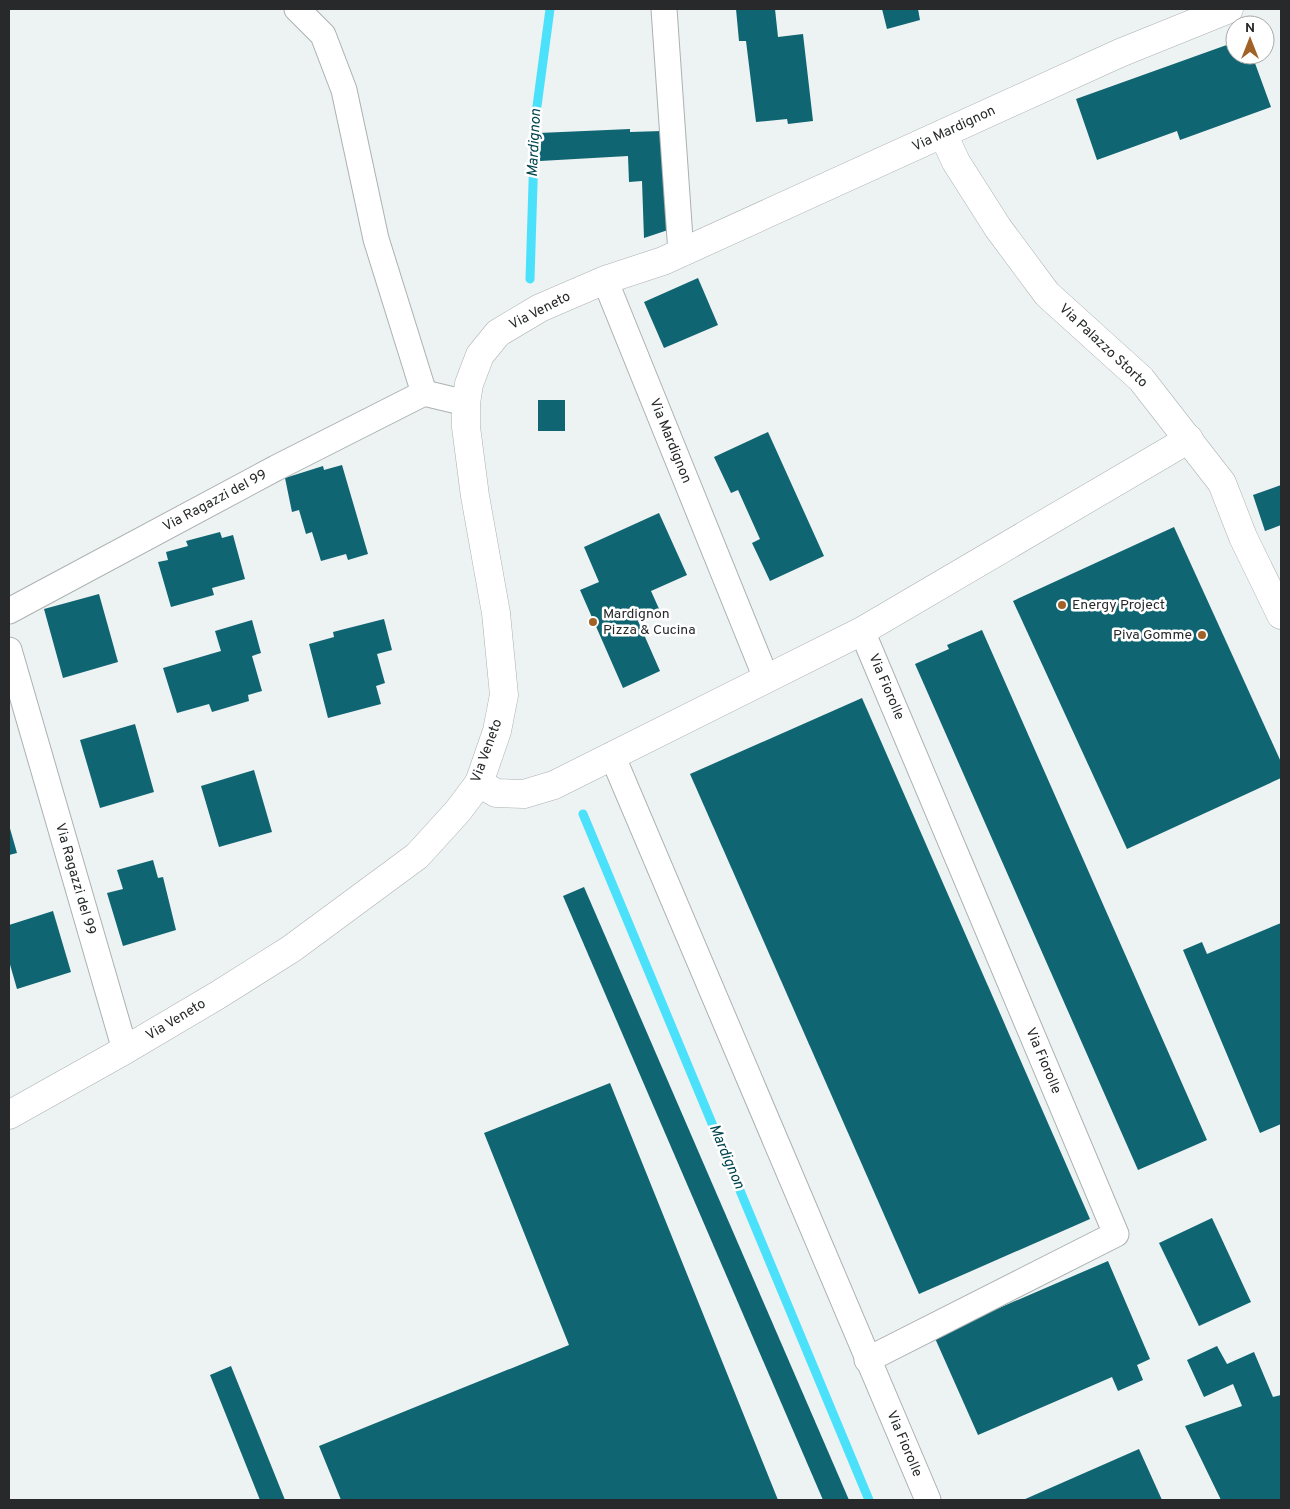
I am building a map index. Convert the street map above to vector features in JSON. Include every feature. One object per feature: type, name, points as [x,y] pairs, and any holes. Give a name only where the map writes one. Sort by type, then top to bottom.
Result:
[{"type":"street","points":[[297,9],[323,35],[344,90],[376,239],[424,393],[466,403]]},
{"type":"street","points":[[664,9],[681,253]]},
{"type":"street","name":"Via Mardignon","points":[[766,678],[605,280],[663,261],[1120,53],[1228,9]]},
{"type":"street","name":"Via Palazzo Storto","points":[[942,134],[956,162],[998,228],[1047,294],[1142,379],[1222,483],[1243,536],[1281,615]]},
{"type":"street","name":"Via Veneto","points":[[9,1115],[125,1050],[291,949],[417,856],[458,811],[478,783],[497,731],[504,695],[496,613],[475,496],[466,427],[466,403],[469,384],[480,355],[498,333],[540,308],[605,280]]},
{"type":"street","name":"Via Ragazzi del 99","points":[[9,611],[276,468],[424,393]]},
{"type":"street","points":[[478,783],[496,793],[524,794],[554,785],[862,631],[1189,439]]},
{"type":"street","name":"Via Fiorolle","points":[[862,631],[1116,1234],[867,1360]]},
{"type":"street","name":"Via Ragazzi del 99","points":[[9,650],[125,1050]]},
{"type":"street","name":"Via Fiorolle","points":[[612,755],[928,1500]]},
{"type":"building","points":[[736,9],[775,9],[778,37],[803,34],[813,121],[788,124],[787,119],[756,122],[746,41],[739,41]]},
{"type":"building","points":[[882,9],[918,9],[920,20],[887,29]]},
{"type":"building","points":[[1225,46],[1225,65],[1256,65],[1271,107],[1180,140],[1177,131],[1097,160],[1076,99]]},
{"type":"building","points":[[630,129],[630,132],[662,131],[668,230],[644,238],[642,181],[629,182],[628,156],[540,161],[539,133]]},
{"type":"building","points":[[698,278],[718,325],[664,348],[644,302]]},
{"type":"building","points":[[538,400],[565,400],[565,431],[538,431]]},
{"type":"building","points":[[768,432],[824,556],[770,581],[752,543],[760,539],[738,490],[731,493],[714,457]]},
{"type":"building","points":[[342,465],[368,554],[348,560],[346,554],[321,561],[312,532],[306,534],[299,510],[292,512],[285,478],[323,466],[324,470]]},
{"type":"building","points":[[1281,485],[1281,525],[1265,531],[1253,495]]},
{"type":"building","points":[[659,513],[687,575],[651,591],[660,611],[638,621],[660,671],[623,688],[580,590],[599,582],[584,547]]},
{"type":"building","points":[[1174,527],[1281,762],[1281,778],[1127,849],[1013,601]]},
{"type":"building","points":[[220,532],[222,538],[233,535],[245,579],[212,588],[214,595],[171,607],[158,562],[168,560],[166,552],[188,546],[186,541]]},
{"type":"building","points":[[99,594],[118,662],[63,678],[44,609]]},
{"type":"building","points":[[384,619],[392,650],[377,654],[385,683],[376,686],[381,704],[328,718],[309,644],[334,637],[333,632]]},
{"type":"building","points":[[252,620],[261,653],[252,656],[262,691],[248,695],[249,701],[212,712],[209,704],[177,713],[163,668],[221,651],[215,631]]},
{"type":"building","points":[[982,630],[1207,1140],[1138,1170],[915,664],[949,649],[947,645]]},
{"type":"building","points":[[862,698],[1090,1219],[919,1294],[690,774]]},
{"type":"building","points":[[135,724],[154,792],[100,808],[80,740]]},
{"type":"building","points":[[254,770],[272,832],[219,847],[201,786]]},
{"type":"building","points":[[9,825],[17,853],[9,855]]},
{"type":"building","points":[[153,860],[158,878],[163,877],[176,930],[123,946],[107,893],[123,889],[117,870]]},
{"type":"building","points":[[584,887],[849,1500],[823,1500],[563,896]]},
{"type":"building","points":[[53,911],[71,972],[17,989],[9,961],[9,925]]},
{"type":"building","points":[[1281,923],[1281,1124],[1260,1133],[1183,950],[1202,942],[1207,954]]},
{"type":"building","points":[[610,1083],[778,1500],[341,1500],[319,1446],[569,1345],[484,1133]]},
{"type":"building","points":[[1212,1218],[1251,1302],[1199,1326],[1159,1243]]},
{"type":"building","points":[[1108,1261],[1150,1359],[1137,1365],[1143,1380],[1118,1391],[1112,1377],[978,1435],[934,1336]]},
{"type":"building","points":[[1217,1346],[1227,1364],[1254,1352],[1273,1397],[1281,1395],[1281,1500],[1221,1500],[1185,1426],[1242,1406],[1233,1384],[1204,1397],[1187,1360]]},
{"type":"building","points":[[231,1366],[285,1500],[260,1500],[210,1375]]},
{"type":"building","points":[[1139,1449],[1162,1500],[1023,1500]]},
{"type":"waterway","name":"Mardignon","points":[[530,279],[535,121],[550,9]]},
{"type":"waterway","name":"Mardignon","points":[[583,814],[869,1500]]},
{"type":"place","name":"Energy Project","points":[[1062,605]]},
{"type":"place","name":"Mardignon Pizza & Cucina","points":[[593,622]]},
{"type":"place","name":"Piva Gomme","points":[[1202,635]]}]
